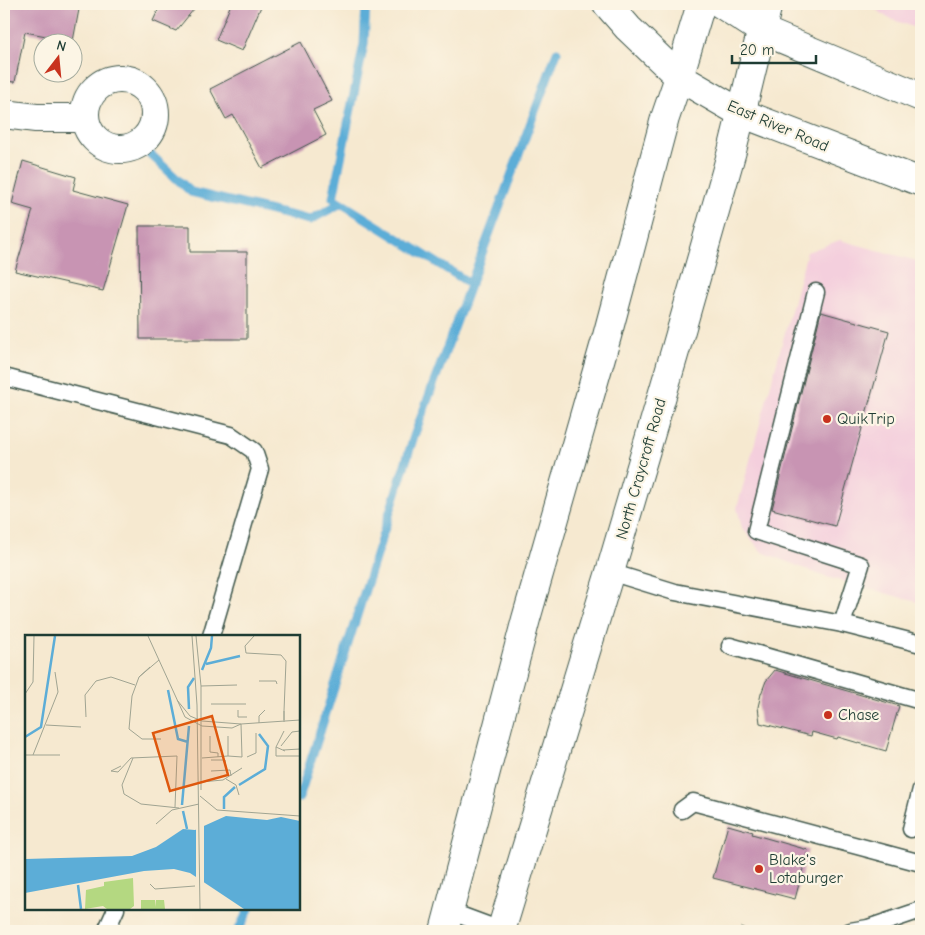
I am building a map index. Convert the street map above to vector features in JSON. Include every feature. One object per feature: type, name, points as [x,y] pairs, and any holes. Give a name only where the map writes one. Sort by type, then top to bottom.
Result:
[{"type":"main road","name":"East River Road","points":[[607,4],[628,28],[679,77],[741,112],[921,182]]},
{"type":"main road","points":[[446,921],[529,610],[607,336],[665,118],[701,4]]},
{"type":"main road","points":[[720,4],[761,30],[921,97]]},
{"type":"main road","name":"North Craycroft Road","points":[[502,931],[676,348],[741,112],[768,4]]},
{"type":"main road","points":[[4,114],[36,118],[84,118]]},
{"type":"lane","points":[[816,292],[756,531],[860,565],[842,624]]},
{"type":"lane","points":[[4,376],[231,435],[254,451],[260,469],[211,635]]},
{"type":"lane","points":[[610,572],[675,592],[842,624],[921,644]]},
{"type":"lane","points":[[730,646],[921,701]]},
{"type":"lane","points":[[911,829],[921,789]]},
{"type":"lane","points":[[682,810],[693,802],[921,863]]},
{"type":"lane","points":[[106,931],[116,910]]},
{"type":"lane","points":[[850,931],[868,928],[921,910]]},
{"type":"lane","points":[[446,921],[502,931]]},
{"type":"path","points":[[741,931],[742,926]]},
{"type":"shaded area","points":[[868,4],[921,4],[921,30],[888,18]]},
{"type":"shaded area","points":[[840,240],[921,262],[921,603],[823,576],[762,552],[742,528],[737,508],[807,252]]},
{"type":"building","points":[[4,4],[80,4],[75,32],[25,32],[15,82],[4,81]]},
{"type":"building","points":[[161,4],[198,4],[176,31],[153,21]]},
{"type":"building","points":[[231,4],[262,4],[242,51],[216,40]]},
{"type":"building","points":[[301,42],[332,101],[313,110],[326,135],[262,168],[233,115],[226,119],[210,89]]},
{"type":"building","points":[[23,161],[76,177],[73,190],[128,205],[103,291],[15,271],[33,210],[12,204]]},
{"type":"building","points":[[139,226],[190,226],[190,252],[247,252],[247,339],[140,339]]},
{"type":"building","name":"QuikTrip","points":[[821,312],[889,331],[835,526],[772,509]]},
{"type":"building","name":"Chase","points":[[775,670],[899,706],[886,751],[838,737],[837,739],[812,732],[811,736],[760,723],[758,707],[761,694],[766,681]]},
{"type":"building","name":"Blake's Lotaburger","points":[[728,825],[808,850],[795,899],[713,878]]},
{"type":"waterway","points":[[366,4],[364,44],[333,198],[471,284]]},
{"type":"waterway","points":[[300,795],[414,436],[557,52]]},
{"type":"waterway","points":[[148,152],[191,192],[310,220],[341,203]]},
{"type":"waterway","points":[[238,931],[248,910]]},
{"type":"place","name":"QuikTrip","points":[[827,419]]},
{"type":"place","name":"Chase","points":[[828,715]]},
{"type":"place","name":"Blake's Lotaburger","points":[[759,869]]}]
